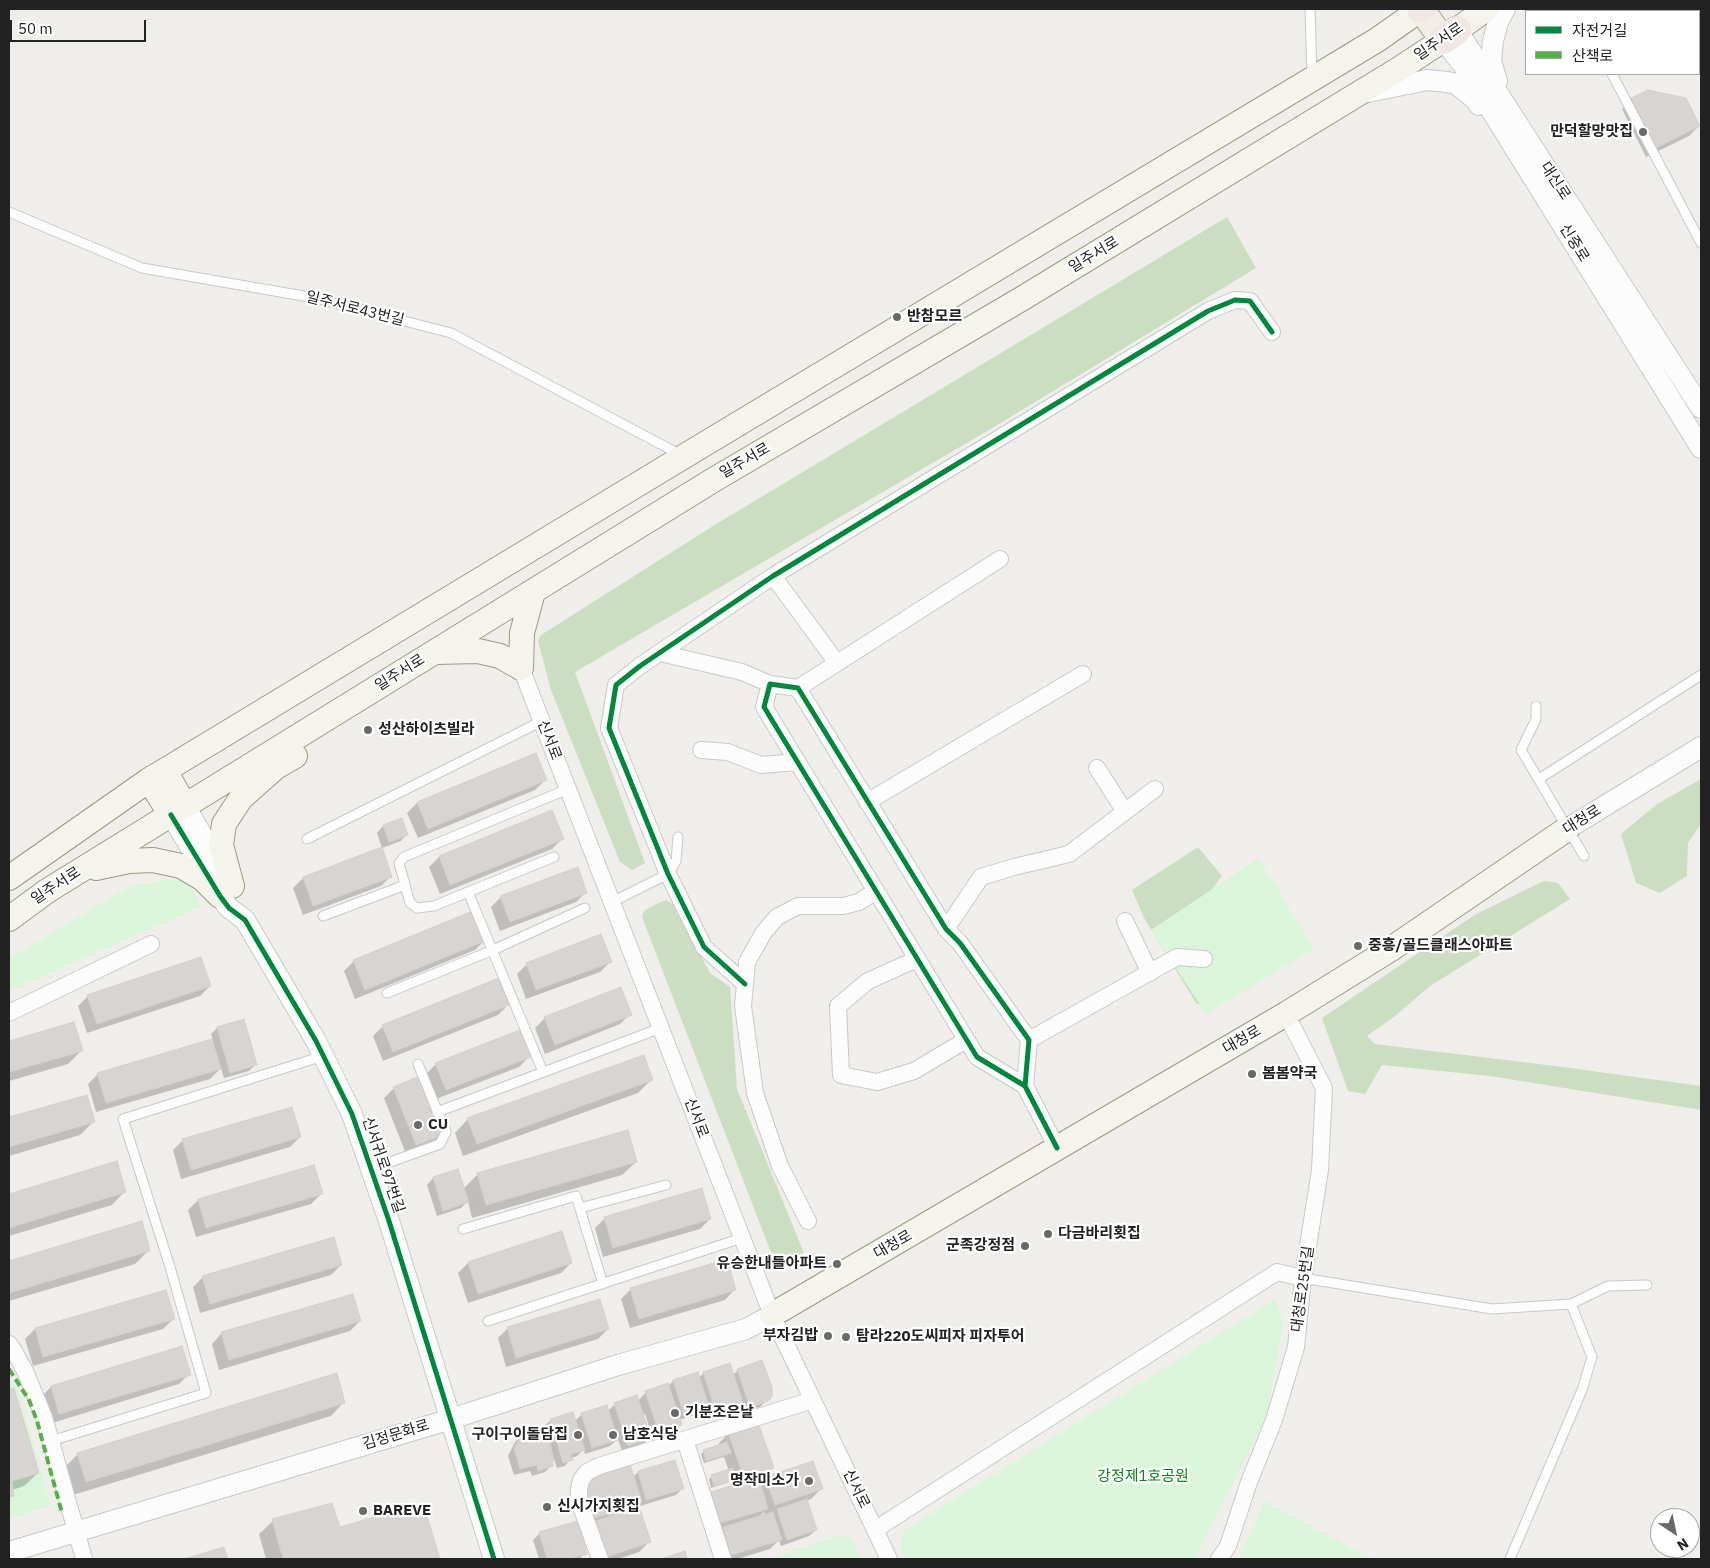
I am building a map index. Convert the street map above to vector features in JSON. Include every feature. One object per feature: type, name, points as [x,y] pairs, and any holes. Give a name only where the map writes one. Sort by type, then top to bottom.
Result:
[{"type":"main road","points":[[9,878],[157,775],[1428,9],[1450,35]]},
{"type":"main road","name":"일주서로","points":[[9,919],[47,891],[715,479],[1023,298],[1359,94],[1450,35],[1486,9]]},
{"type":"main road","points":[[435,652],[478,651],[500,656],[521,668],[522,633],[533,592]]},
{"type":"main road","points":[[226,891],[221,845],[224,824],[241,798],[276,767],[309,748],[328,717]]},
{"type":"main road","points":[[157,775],[178,810]]},
{"type":"main road","name":"대청로","points":[[772,1315],[1286,1014],[1392,949],[1567,829]]},
{"type":"main road","points":[[47,891],[96,868],[129,861],[153,860],[181,866],[226,891]]},
{"type":"street","points":[[1359,94],[1427,80],[1456,84],[1476,100],[1492,127],[1514,132],[1520,118],[1495,78],[1491,61],[1493,41],[1498,22],[1505,9]]},
{"type":"street","name":"신중로","points":[[1450,35],[1463,65],[1514,132],[1701,448]]},
{"type":"street","name":"대신로","points":[[1514,132],[1701,408]]},
{"type":"street","points":[[745,984],[704,947],[668,874],[609,728],[616,685],[773,576],[1208,311],[1235,300],[1250,300],[1272,332]]},
{"type":"street","points":[[660,653],[742,672],[770,684],[798,688],[1000,560]]},
{"type":"street","points":[[773,576],[837,663]]},
{"type":"street","name":"신서로","points":[[521,668],[772,1315],[889,1559]]},
{"type":"street","points":[[867,802],[1083,674]]},
{"type":"street","points":[[770,684],[764,707],[966,1040],[977,1057],[1025,1086],[1057,1148]]},
{"type":"street","points":[[798,688],[946,929],[960,943],[1029,1040],[1025,1086]]},
{"type":"street","name":"대청로","points":[[1567,829],[1701,747]]},
{"type":"street","points":[[701,750],[728,752],[760,765],[798,762]]},
{"type":"street","points":[[1097,768],[1125,812]]},
{"type":"street","points":[[946,929],[981,877],[1014,866],[1069,854],[1155,789]]},
{"type":"street","name":"신서귀로97번길","points":[[178,810],[226,891],[242,903],[245,920],[316,1041],[352,1114],[389,1221],[494,1559]]},
{"type":"street","points":[[808,1220],[780,1166],[755,1094],[743,1006],[747,962],[764,932],[777,917],[798,906],[843,906],[851,904],[858,902],[876,890]]},
{"type":"street","points":[[1125,921],[1150,972]]},
{"type":"street","points":[[9,1012],[151,944]]},
{"type":"street","points":[[1029,1040],[1177,957],[1204,959]]},
{"type":"street","points":[[917,958],[868,981],[838,1006],[841,1075],[877,1082],[914,1071],[966,1040]]},
{"type":"street","name":"대청로25번길","points":[[1219,1559],[1228,1546],[1274,1420],[1296,1347],[1303,1278],[1320,1170],[1324,1088],[1286,1014]]},
{"type":"street","points":[[876,1529],[1278,1272],[1303,1278]]},
{"type":"street","name":"김정문화로","points":[[9,1552],[451,1419],[618,1365],[746,1329],[772,1315]]},
{"type":"street","points":[[9,1344],[22,1364],[44,1417],[84,1559]]},
{"type":"street","points":[[600,1559],[580,1502],[579,1489],[581,1480],[587,1472],[599,1466],[813,1400]]},
{"type":"street","points":[[685,1440],[723,1559]]},
{"type":"lane","points":[[1310,9],[1312,79]]},
{"type":"lane","points":[[1613,75],[1701,243]]},
{"type":"lane","name":"일주서로43번길","points":[[9,212],[142,268],[315,298],[451,332],[683,457]]},
{"type":"lane","points":[[1539,779],[1701,675]]},
{"type":"lane","points":[[1536,706],[1536,719],[1521,750],[1584,856]]},
{"type":"lane","points":[[308,839],[542,721]]},
{"type":"lane","points":[[554,857],[434,906],[417,908],[410,903],[399,863],[404,857],[568,789]]},
{"type":"lane","points":[[612,902],[668,874],[676,861],[678,837]]},
{"type":"lane","points":[[323,916],[405,885]]},
{"type":"lane","points":[[468,892],[543,1072]]},
{"type":"lane","points":[[387,993],[492,950],[585,908]]},
{"type":"lane","points":[[437,1112],[661,1028]]},
{"type":"lane","points":[[51,1441],[206,1393],[170,1267],[123,1120],[323,1056]]},
{"type":"lane","points":[[371,1169],[440,1144],[446,1132],[418,1064]]},
{"type":"lane","points":[[580,1208],[666,1184]]},
{"type":"lane","points":[[463,1229],[576,1196],[603,1284]]},
{"type":"lane","points":[[488,1321],[742,1238]]},
{"type":"lane","points":[[1303,1278],[1492,1309],[1571,1304],[1608,1286],[1647,1285]]},
{"type":"lane","points":[[1510,1559],[1582,1390],[1592,1356],[1571,1304]]},
{"type":"green space","points":[[1227,217],[1256,268],[994,427],[575,672],[645,863],[632,870],[620,862],[551,690],[538,641],[541,635],[713,526]]},
{"type":"green space","points":[[1701,779],[1701,824],[1688,843],[1687,876],[1660,893],[1636,883],[1621,834],[1657,804]]},
{"type":"green space","points":[[1198,847],[1222,876],[1200,905],[1210,1008],[1196,1003],[1144,918],[1132,890]]},
{"type":"green space","points":[[1259,858],[1314,949],[1206,1014],[1151,930]]},
{"type":"green space","points":[[163,880],[183,881],[195,893],[200,907],[9,991],[9,959],[127,888]]},
{"type":"green space","points":[[1544,881],[1558,883],[1570,899],[1430,986],[1395,1016],[1367,1036],[1375,1044],[1701,1086],[1701,1110],[1490,1076],[1382,1065],[1365,1094],[1348,1091],[1322,1018],[1476,914]]},
{"type":"green space","points":[[666,900],[676,906],[710,973],[730,987],[737,1089],[804,1253],[791,1258],[779,1259],[770,1250],[642,917],[644,911]]},
{"type":"green space","name":"강정제1호공원","points":[[1276,1299],[1283,1323],[1267,1416],[1195,1559],[904,1559],[901,1551],[903,1531]]},
{"type":"green space","points":[[9,1376],[18,1390],[51,1506],[9,1518]]},
{"type":"green space","points":[[1265,1501],[1369,1558],[1369,1559],[1239,1559]]},
{"type":"green space","points":[[839,1536],[851,1537],[860,1559],[769,1559]]},
{"type":"building","points":[[1648,90],[1686,98],[1700,126],[1656,148],[1631,98]]},
{"type":"building","points":[[536,753],[547,780],[428,829],[417,802]]},
{"type":"building","points":[[552,810],[564,839],[450,885],[439,856]]},
{"type":"building","points":[[402,818],[408,835],[389,842],[383,825]]},
{"type":"building","points":[[382,847],[392,877],[313,906],[303,877]]},
{"type":"building","points":[[578,867],[587,893],[510,922],[500,896]]},
{"type":"building","points":[[475,910],[487,940],[365,990],[353,960]]},
{"type":"building","points":[[601,934],[612,962],[536,990],[526,963]]},
{"type":"building","points":[[201,957],[211,986],[97,1024],[87,995]]},
{"type":"building","points":[[499,978],[509,1005],[393,1052],[382,1025]]},
{"type":"building","points":[[621,987],[632,1015],[555,1045],[544,1017]]},
{"type":"building","points":[[244,1019],[257,1065],[230,1073],[217,1027]]},
{"type":"building","points":[[74,1022],[83,1051],[9,1072],[9,1041]]},
{"type":"building","points":[[520,1030],[531,1057],[446,1090],[435,1063]]},
{"type":"building","points":[[212,1039],[221,1069],[106,1103],[97,1073]]},
{"type":"building","points":[[644,1055],[653,1080],[477,1144],[467,1118]]},
{"type":"building","points":[[420,1076],[443,1135],[416,1145],[393,1087]]},
{"type":"building","points":[[87,1095],[95,1122],[9,1147],[9,1117]]},
{"type":"building","points":[[292,1107],[301,1137],[191,1170],[182,1139]]},
{"type":"building","points":[[628,1130],[637,1162],[486,1205],[477,1173]]},
{"type":"building","points":[[117,1161],[126,1192],[9,1228],[9,1194]]},
{"type":"building","points":[[314,1165],[323,1194],[206,1228],[198,1199]]},
{"type":"building","points":[[458,1169],[469,1202],[443,1211],[433,1177]]},
{"type":"building","points":[[702,1188],[711,1219],[613,1248],[604,1217]]},
{"type":"building","points":[[142,1221],[150,1251],[9,1293],[9,1261]]},
{"type":"building","points":[[562,1231],[572,1263],[478,1294],[468,1262]]},
{"type":"building","points":[[334,1237],[342,1265],[210,1304],[202,1276]]},
{"type":"building","points":[[727,1259],[736,1290],[639,1319],[630,1288]]},
{"type":"building","points":[[166,1290],[175,1319],[43,1357],[35,1328]]},
{"type":"building","points":[[353,1294],[361,1321],[229,1360],[221,1332]]},
{"type":"building","points":[[600,1299],[609,1329],[516,1358],[507,1327]]},
{"type":"building","points":[[182,1346],[191,1375],[59,1414],[51,1386]]},
{"type":"building","points":[[762,1360],[772,1387],[772,1397],[768,1401],[750,1407],[737,1369]]},
{"type":"building","points":[[730,1363],[743,1403],[716,1412],[703,1372]]},
{"type":"building","points":[[698,1372],[709,1407],[684,1415],[673,1380]]},
{"type":"building","points":[[337,1373],[345,1403],[86,1482],[77,1453]]},
{"type":"building","points":[[668,1383],[682,1425],[659,1433],[645,1391]]},
{"type":"building","points":[[14,1388],[39,1473],[12,1481],[14,1496],[9,1497],[9,1389]]},
{"type":"building","points":[[637,1395],[651,1438],[628,1446],[614,1403]]},
{"type":"building","points":[[607,1405],[618,1440],[592,1448],[581,1413]]},
{"type":"building","points":[[573,1412],[585,1450],[571,1454],[573,1460],[563,1463],[550,1419]]},
{"type":"building","points":[[758,1422],[774,1468],[744,1478],[728,1432]]},
{"type":"building","points":[[546,1428],[554,1460],[552,1461],[553,1466],[538,1471],[537,1465],[520,1469],[514,1449],[521,1434]]},
{"type":"building","points":[[727,1442],[731,1453],[706,1461],[703,1450]]},
{"type":"building","points":[[675,1460],[684,1489],[646,1500],[638,1471]]},
{"type":"building","points":[[813,1461],[823,1489],[775,1505],[765,1477]]},
{"type":"building","points":[[630,1464],[642,1502],[593,1519],[584,1489],[592,1476]]},
{"type":"building","points":[[733,1468],[737,1479],[714,1486],[711,1475]]},
{"type":"building","points":[[759,1478],[768,1509],[720,1523],[710,1492]]},
{"type":"building","points":[[807,1499],[817,1530],[787,1540],[777,1509]]},
{"type":"building","points":[[332,1503],[340,1527],[423,1503],[440,1559],[283,1559],[272,1519]]},
{"type":"building","points":[[639,1506],[651,1542],[607,1557],[595,1521]]},
{"type":"building","points":[[773,1512],[782,1540],[731,1555],[723,1527]]},
{"type":"building","points":[[578,1521],[587,1554],[567,1559],[547,1559],[539,1532]]},
{"type":"building","points":[[224,1547],[228,1559],[184,1559]]},
{"type":"building","points":[[685,1551],[687,1559],[664,1558]]},
{"type":"marked path","points":[[9,1369],[29,1400],[37,1421],[62,1513]]},
{"type":"cycle path","points":[[745,984],[704,947],[668,874],[609,728],[616,685],[640,666],[773,576],[1208,311],[1235,300],[1250,301],[1272,332]]},
{"type":"cycle path","points":[[1025,1086],[977,1057],[764,707],[770,684],[798,688],[946,929],[960,943],[1029,1040],[1025,1086],[1057,1148]]},
{"type":"cycle path","points":[[171,815],[220,896],[229,908],[245,920],[316,1041],[352,1114],[389,1221],[494,1559]]},
{"type":"place","name":"만덕할망맛집","points":[[1643,132]]},
{"type":"place","name":"반참모르","points":[[897,317]]},
{"type":"place","name":"성산하이츠빌라","points":[[368,730]]},
{"type":"place","name":"중흥/골드클래스아파트","points":[[1358,946]]},
{"type":"place","name":"봄봄약국","points":[[1252,1074]]},
{"type":"place","name":"CU","points":[[418,1125]]},
{"type":"place","name":"다금바리횟집","points":[[1048,1234]]},
{"type":"place","name":"군족강정점","points":[[1025,1246]]},
{"type":"place","name":"유승한내들아파트","points":[[837,1264]]},
{"type":"place","name":"부자김밥","points":[[828,1336]]},
{"type":"place","name":"탐라220도씨피자 피자투어","points":[[846,1337]]},
{"type":"place","name":"기분조은날","points":[[675,1413]]},
{"type":"place","name":"구이구이돌담집","points":[[578,1435]]},
{"type":"place","name":"남호식당","points":[[613,1435]]},
{"type":"place","name":"명작미소가","points":[[809,1481]]},
{"type":"place","name":"신시가지횟집","points":[[547,1507]]},
{"type":"place","name":"BAREVE","points":[[363,1511]]}]
